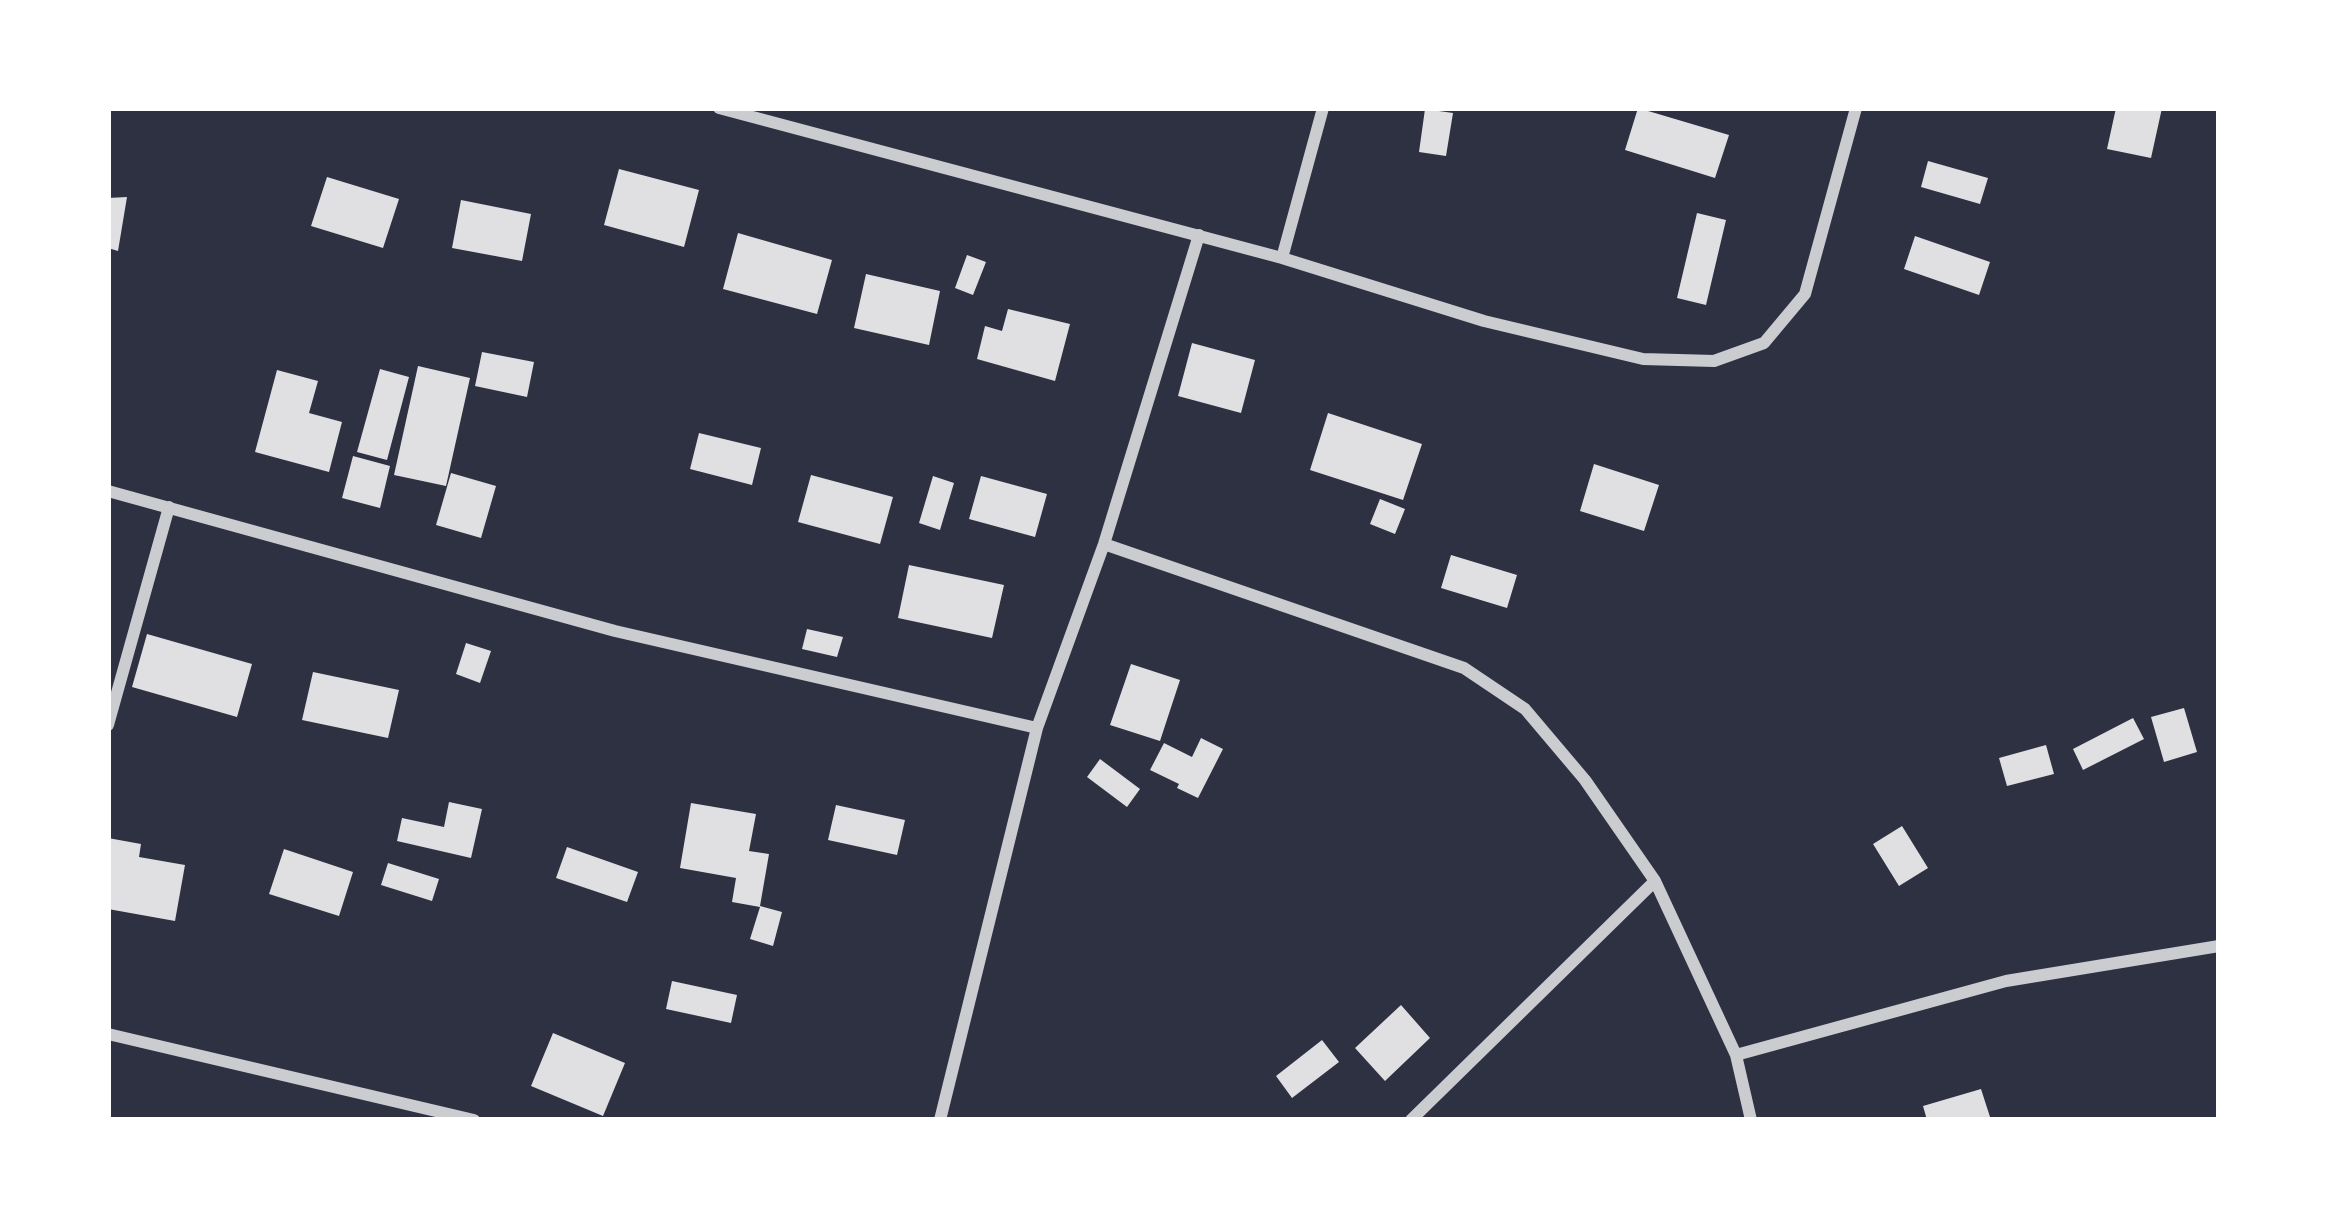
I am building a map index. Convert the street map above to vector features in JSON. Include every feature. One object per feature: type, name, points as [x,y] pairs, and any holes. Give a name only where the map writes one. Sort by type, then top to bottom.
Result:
[{"type":"street","points":[[719,108],[1282,257],[1484,321],[1643,359],[1714,362],[1764,343],[1805,294],[1856,108]]},
{"type":"street","points":[[1282,257],[1323,108]]},
{"type":"street","points":[[940,1120],[1037,728],[1104,544],[1199,236]]},
{"type":"street","points":[[108,491],[616,631],[1037,728]]},
{"type":"street","points":[[108,725],[170,507]]},
{"type":"street","points":[[1104,544],[1464,668],[1525,709],[1586,780],[1655,881],[1736,1055],[1751,1120]]},
{"type":"street","points":[[1412,1120],[1655,881]]},
{"type":"street","points":[[1736,1055],[2006,981],[2219,946]]},
{"type":"street","points":[[108,1034],[474,1120]]},
{"type":"building","points":[[1638,108],[1729,135],[1715,178],[1625,150]]},
{"type":"building","points":[[2116,108],[2162,108],[2151,158],[2107,149]]},
{"type":"building","points":[[1425,109],[1453,113],[1446,156],[1419,152]]},
{"type":"building","points":[[1928,161],[1988,178],[1980,204],[1921,187]]},
{"type":"building","points":[[619,169],[699,190],[684,247],[604,225]]},
{"type":"building","points":[[327,177],[399,199],[383,248],[311,226]]},
{"type":"building","points":[[127,197],[118,251],[108,248],[108,198]]},
{"type":"building","points":[[461,200],[531,214],[522,261],[452,248]]},
{"type":"building","points":[[1697,213],[1726,220],[1706,305],[1677,298]]},
{"type":"building","points":[[738,233],[832,260],[817,314],[723,289]]},
{"type":"building","points":[[1915,236],[1990,262],[1979,295],[1904,269]]},
{"type":"building","points":[[967,255],[986,262],[973,295],[955,288]]},
{"type":"building","points":[[866,274],[940,291],[929,345],[854,328]]},
{"type":"building","points":[[1008,309],[1070,324],[1055,381],[977,359],[985,326],[1002,331]]},
{"type":"building","points":[[1192,343],[1255,360],[1241,413],[1178,396]]},
{"type":"building","points":[[482,352],[534,362],[527,397],[475,386]]},
{"type":"building","points":[[418,366],[470,378],[446,486],[394,475]]},
{"type":"building","points":[[380,369],[409,377],[387,460],[357,452]]},
{"type":"building","points":[[277,370],[318,381],[309,413],[342,422],[329,472],[255,452]]},
{"type":"building","points":[[1328,413],[1422,444],[1403,500],[1310,470]]},
{"type":"building","points":[[699,433],[761,448],[752,485],[690,469]]},
{"type":"building","points":[[353,456],[390,466],[380,508],[342,498]]},
{"type":"building","points":[[1594,464],[1659,485],[1644,531],[1580,511]]},
{"type":"building","points":[[451,473],[496,486],[481,538],[436,525]]},
{"type":"building","points":[[811,475],[893,497],[880,544],[798,522]]},
{"type":"building","points":[[933,476],[954,483],[940,530],[919,523]]},
{"type":"building","points":[[981,476],[1047,494],[1035,537],[969,519]]},
{"type":"building","points":[[1380,499],[1405,509],[1395,534],[1370,524]]},
{"type":"building","points":[[1451,555],[1517,575],[1507,608],[1441,588]]},
{"type":"building","points":[[909,565],[1004,585],[992,638],[898,618]]},
{"type":"building","points":[[807,629],[843,637],[837,657],[802,649]]},
{"type":"building","points":[[147,634],[252,664],[237,717],[132,687]]},
{"type":"building","points":[[466,643],[491,651],[480,683],[456,674]]},
{"type":"building","points":[[1131,664],[1180,680],[1160,741],[1110,725]]},
{"type":"building","points":[[313,672],[399,690],[388,738],[302,720]]},
{"type":"building","points":[[2184,708],[2197,752],[2164,762],[2151,717]]},
{"type":"building","points":[[2133,718],[2144,739],[2083,770],[2073,749]]},
{"type":"building","points":[[1201,738],[1223,749],[1198,798],[1150,770],[1164,743],[1192,757]]},
{"type":"building","points":[[2046,745],[2054,774],[2007,786],[1999,758]]},
{"type":"building","points":[[1100,759],[1140,789],[1127,807],[1087,777]]},
{"type":"building","points":[[449,802],[482,809],[471,858],[397,841],[402,818],[444,827]]},
{"type":"building","points":[[691,803],[756,814],[749,851],[769,854],[760,906],[782,912],[773,946],[750,939],[760,907],[732,902],[736,878],[680,868]]},
{"type":"building","points":[[836,805],[905,820],[897,855],[828,840]]},
{"type":"building","points":[[1902,826],[1928,868],[1899,886],[1873,844]]},
{"type":"building","points":[[108,838],[141,844],[139,857],[185,865],[175,921],[108,909]]},
{"type":"building","points":[[567,847],[638,872],[627,902],[556,878]]},
{"type":"building","points":[[284,849],[353,872],[339,916],[269,894]]},
{"type":"building","points":[[388,863],[439,879],[432,901],[381,885]]},
{"type":"building","points":[[672,981],[737,995],[731,1023],[666,1009]]},
{"type":"building","points":[[1401,1005],[1430,1038],[1385,1081],[1355,1048]]},
{"type":"building","points":[[553,1033],[625,1063],[603,1116],[531,1086]]},
{"type":"building","points":[[1322,1040],[1339,1062],[1292,1098],[1276,1076]]},
{"type":"building","points":[[1981,1089],[1991,1120],[1927,1120],[1923,1106]]}]
